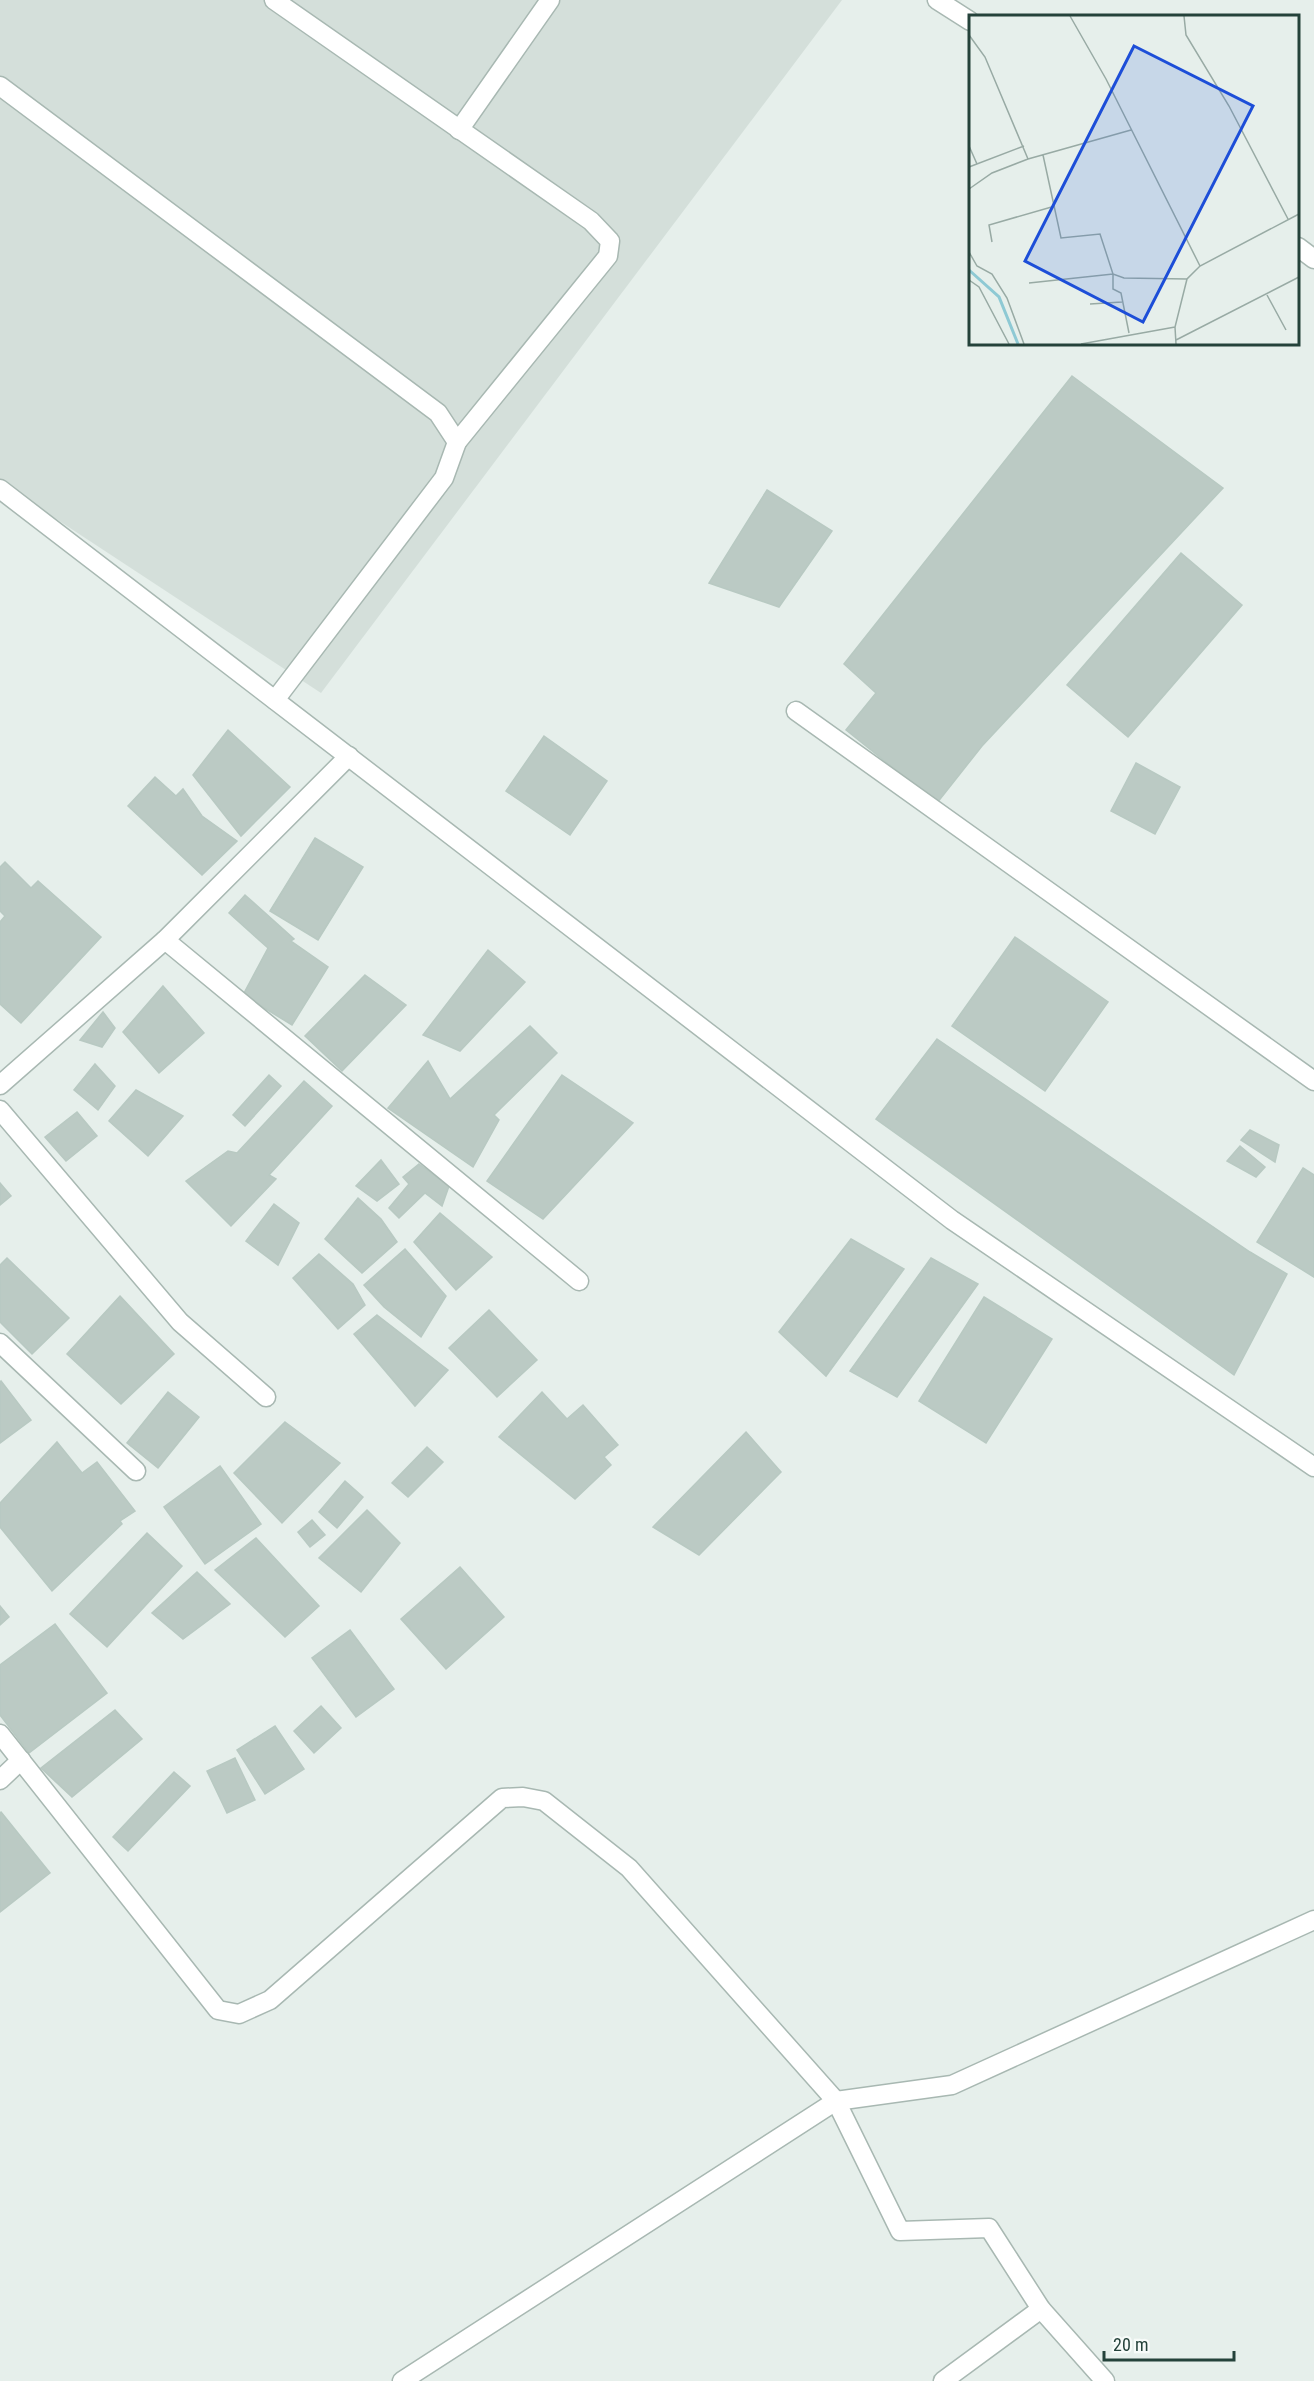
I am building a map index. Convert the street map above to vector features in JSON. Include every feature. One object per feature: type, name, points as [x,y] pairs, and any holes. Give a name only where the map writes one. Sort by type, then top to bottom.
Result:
[{"type":"street","points":[[274,0],[297,6],[459,130],[591,221],[610,242],[608,256],[457,442],[444,478],[275,700]]},
{"type":"street","points":[[459,130],[550,0]]},
{"type":"street","points":[[936,0],[969,20]]},
{"type":"street","points":[[0,86],[438,412],[457,442]]},
{"type":"street","points":[[1299,248],[1314,259]]},
{"type":"street","points":[[0,489],[952,1220],[1314,1467]]},
{"type":"street","points":[[796,711],[1314,1081]]},
{"type":"street","points":[[0,1085],[165,940],[349,756]]},
{"type":"street","points":[[165,940],[579,1281]]},
{"type":"street","points":[[0,1110],[180,1322],[266,1397]]},
{"type":"street","points":[[0,1343],[136,1471]]},
{"type":"street","points":[[0,1734],[218,2010],[239,2014],[270,2000],[502,1798],[523,1797],[544,1801],[629,1868],[836,2101],[900,2231],[989,2228],[1041,2309],[1105,2381]]},
{"type":"street","points":[[0,1780],[21,1760]]},
{"type":"street","points":[[402,2381],[836,2101],[952,2085],[1314,1920]]},
{"type":"street","points":[[943,2381],[1041,2309]]},
{"type":"shaded area","points":[[0,0],[842,0],[321,693],[0,482]]},
{"type":"building","points":[[1072,376],[1223,488],[982,746],[937,803],[846,730],[876,693],[844,664]]},
{"type":"building","points":[[767,490],[832,531],[779,607],[709,583]]},
{"type":"building","points":[[1181,553],[1242,605],[1128,737],[1067,685]]},
{"type":"building","points":[[228,730],[290,787],[241,836],[193,775]]},
{"type":"building","points":[[544,736],[607,781],[570,835],[506,791]]},
{"type":"building","points":[[1136,763],[1180,787],[1155,834],[1111,811]]},
{"type":"building","points":[[155,777],[176,796],[183,789],[202,816],[237,841],[202,875],[128,806]]},
{"type":"building","points":[[315,838],[363,867],[318,940],[270,911]]},
{"type":"building","points":[[5,862],[31,888],[38,881],[101,937],[21,1023],[0,1004],[0,922],[5,916],[0,911],[0,867]]},
{"type":"building","points":[[245,895],[294,939],[291,941],[328,967],[292,1025],[243,995],[268,948],[229,913]]},
{"type":"building","points":[[1015,937],[1108,1002],[1045,1091],[952,1026]]},
{"type":"building","points":[[488,950],[525,982],[460,1051],[423,1035]]},
{"type":"building","points":[[365,975],[406,1005],[342,1071],[305,1036]]},
{"type":"building","points":[[163,986],[204,1033],[159,1073],[123,1032]]},
{"type":"building","points":[[103,1012],[115,1028],[102,1047],[80,1040]]},
{"type":"building","points":[[530,1026],[557,1053],[494,1115],[499,1120],[473,1167],[388,1108],[428,1061],[450,1099]]},
{"type":"building","points":[[937,1039],[1250,1252],[1287,1274],[1234,1375],[876,1119]]},
{"type":"building","points":[[95,1064],[115,1086],[98,1110],[74,1090]]},
{"type":"building","points":[[269,1075],[281,1086],[245,1126],[233,1115]]},
{"type":"building","points":[[562,1075],[633,1123],[543,1219],[487,1181]]},
{"type":"building","points":[[304,1081],[332,1106],[269,1175],[276,1179],[231,1226],[186,1181],[228,1151],[237,1153]]},
{"type":"building","points":[[136,1090],[183,1116],[148,1156],[109,1121]]},
{"type":"building","points":[[77,1112],[97,1136],[66,1161],[45,1137]]},
{"type":"building","points":[[1250,1130],[1279,1145],[1275,1162],[1241,1140]]},
{"type":"building","points":[[1240,1146],[1265,1167],[1256,1177],[1227,1161]]},
{"type":"building","points":[[381,1160],[399,1184],[377,1201],[356,1186]]},
{"type":"building","points":[[419,1164],[449,1186],[442,1206],[425,1193],[399,1218],[389,1208],[409,1184],[403,1177]]},
{"type":"building","points":[[1303,1168],[1314,1175],[1314,1277],[1257,1242]]},
{"type":"building","points":[[0,1183],[11,1196],[0,1205]]},
{"type":"building","points":[[358,1198],[381,1219],[397,1242],[362,1273],[325,1239]]},
{"type":"building","points":[[274,1204],[299,1223],[278,1265],[246,1241]]},
{"type":"building","points":[[440,1213],[492,1257],[456,1290],[414,1242]]},
{"type":"building","points":[[851,1239],[904,1269],[826,1376],[779,1332]]},
{"type":"building","points":[[405,1249],[446,1296],[421,1337],[384,1307],[364,1285]]},
{"type":"building","points":[[319,1254],[353,1284],[365,1305],[338,1329],[293,1278]]},
{"type":"building","points":[[7,1258],[69,1318],[32,1354],[0,1322],[0,1265]]},
{"type":"building","points":[[931,1258],[978,1284],[897,1397],[850,1371]]},
{"type":"building","points":[[120,1296],[174,1354],[121,1404],[67,1354]]},
{"type":"building","points":[[984,1297],[1052,1339],[986,1443],[919,1401]]},
{"type":"building","points":[[489,1310],[537,1360],[497,1397],[449,1348]]},
{"type":"building","points":[[377,1315],[448,1370],[415,1406],[354,1334]]},
{"type":"building","points":[[0,1382],[31,1420],[0,1443]]},
{"type":"building","points":[[168,1392],[199,1417],[158,1468],[127,1443]]},
{"type":"building","points":[[542,1392],[567,1419],[583,1405],[618,1445],[604,1457],[611,1465],[575,1499],[499,1437]]},
{"type":"building","points":[[285,1422],[340,1463],[282,1523],[234,1473]]},
{"type":"building","points":[[746,1432],[781,1472],[699,1555],[653,1527]]},
{"type":"building","points":[[57,1442],[82,1473],[97,1462],[135,1511],[120,1521],[122,1524],[52,1591],[0,1527],[0,1503]]},
{"type":"building","points":[[427,1447],[443,1462],[408,1497],[392,1483]]},
{"type":"building","points":[[220,1466],[261,1524],[205,1564],[164,1507]]},
{"type":"building","points":[[345,1481],[363,1497],[337,1528],[319,1512]]},
{"type":"building","points":[[367,1510],[400,1543],[361,1592],[319,1558]]},
{"type":"building","points":[[312,1520],[325,1535],[310,1547],[298,1532]]},
{"type":"building","points":[[147,1533],[182,1566],[107,1647],[70,1614]]},
{"type":"building","points":[[256,1538],[319,1606],[285,1637],[215,1570]]},
{"type":"building","points":[[460,1567],[504,1617],[446,1669],[401,1619]]},
{"type":"building","points":[[197,1572],[230,1604],[183,1639],[152,1613]]},
{"type":"building","points":[[0,1606],[9,1617],[0,1625]]},
{"type":"building","points":[[55,1624],[107,1693],[29,1753],[0,1715],[0,1665]]},
{"type":"building","points":[[350,1630],[394,1689],[356,1717],[312,1658]]},
{"type":"building","points":[[321,1706],[341,1728],[314,1753],[294,1731]]},
{"type":"building","points":[[115,1710],[142,1739],[72,1797],[41,1768]]},
{"type":"building","points":[[275,1726],[304,1769],[265,1794],[237,1750]]},
{"type":"building","points":[[235,1758],[255,1800],[227,1813],[207,1771]]},
{"type":"building","points":[[174,1772],[190,1786],[128,1851],[113,1837]]},
{"type":"building","points":[[0,1813],[50,1873],[0,1912]]}]
